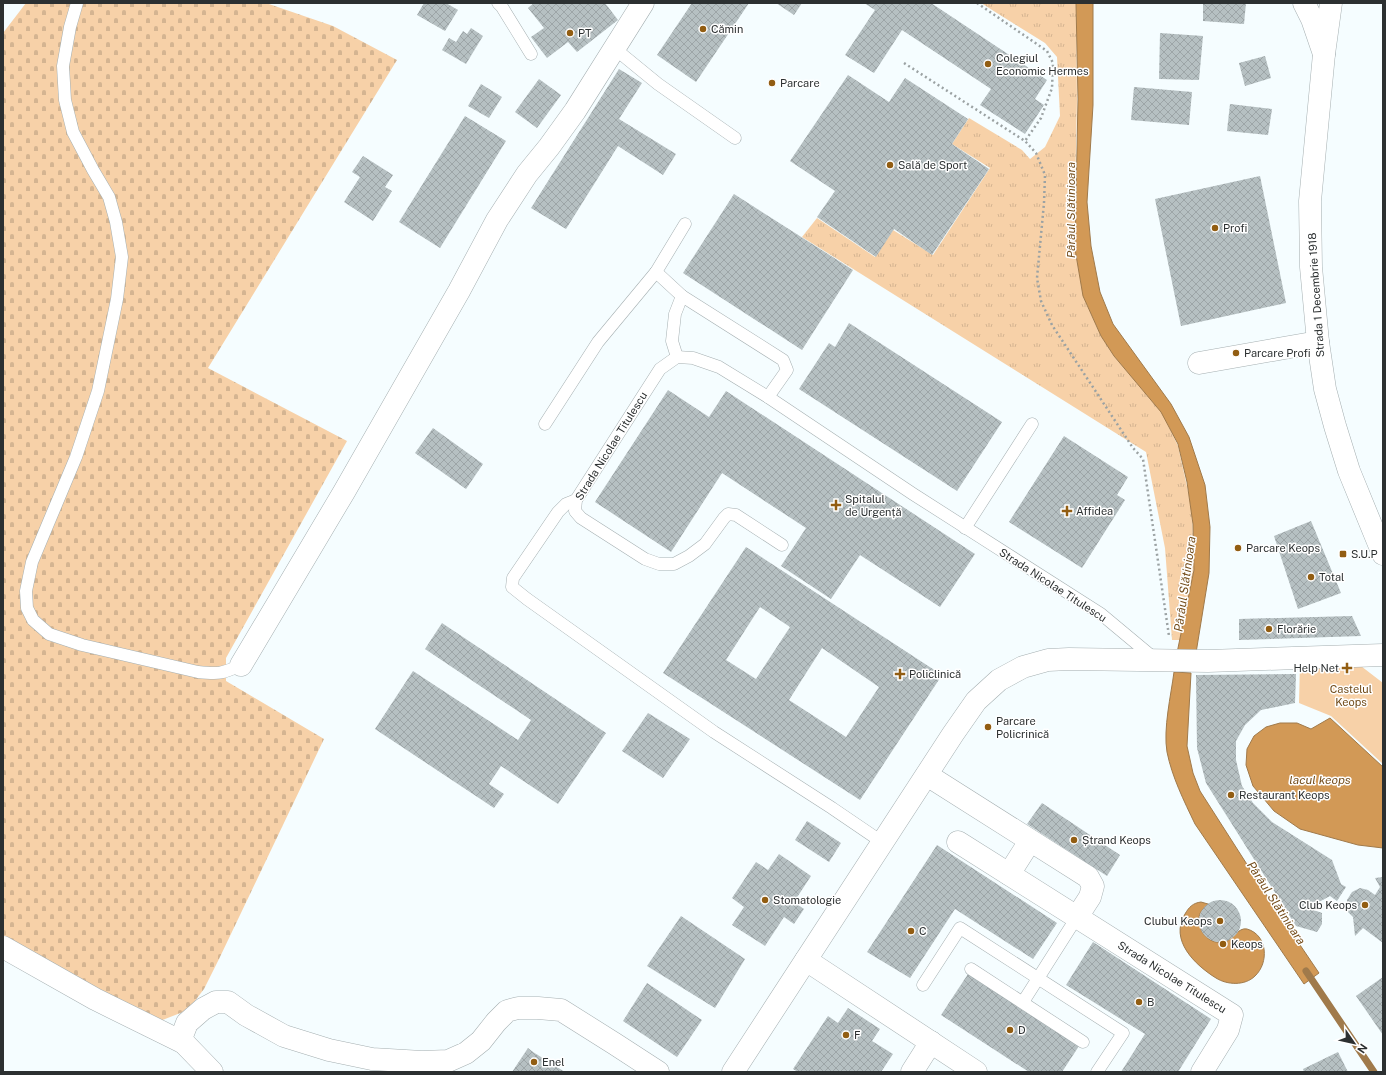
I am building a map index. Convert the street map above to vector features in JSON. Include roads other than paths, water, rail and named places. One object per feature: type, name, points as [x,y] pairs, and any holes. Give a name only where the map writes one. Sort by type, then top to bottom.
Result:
[{"type":"street","points":[[241,665],[344,492],[459,291],[497,220],[527,174],[575,111],[643,3]]},
{"type":"street","points":[[1304,3],[1312,18],[1324,54]]},
{"type":"street","name":"Strada 1 Decembrie 1918","points":[[1331,3],[1324,54],[1310,201],[1311,267],[1318,342],[1325,389],[1337,434],[1349,471],[1383,554]]},
{"type":"street","points":[[1198,363],[1318,342]]},
{"type":"street","points":[[733,1072],[976,700],[1000,680],[1023,667],[1048,660],[1208,661],[1383,655]]},
{"type":"street","points":[[927,775],[1088,877],[1093,886],[1090,897],[1077,917]]},
{"type":"street","points":[[1009,874],[1030,840]]},
{"type":"street","name":"Strada Nicolae Titulescu","points":[[958,842],[1232,1015],[1228,1030],[1202,1072]]},
{"type":"street","points":[[3,947],[95,999],[184,1043],[207,1070]]},
{"type":"street","points":[[806,960],[976,1072]]},
{"type":"street","points":[[184,1043],[182,1036],[187,1023],[203,1009],[216,1002],[228,1002],[246,1015],[284,1036],[329,1050],[372,1059],[422,1062],[448,1061],[466,1053],[481,1041],[507,1011],[518,1008],[538,1008],[561,1010],[658,1072]]},
{"type":"street","points":[[912,1072],[931,1042]]},
{"type":"lane","points":[[76,3],[63,66],[64,100],[73,132],[92,170],[109,197],[116,222],[122,257],[117,299],[98,392],[76,457],[32,562],[26,591],[27,608],[34,620],[49,634],[82,645],[198,672],[226,672],[241,665]]},
{"type":"lane","points":[[498,3],[531,54]]},
{"type":"lane","points":[[614,48],[658,84],[735,138]]},
{"type":"lane","points":[[545,424],[598,342],[656,272],[684,224]]},
{"type":"lane","points":[[656,272],[682,296],[783,360],[787,370],[768,397]]},
{"type":"lane","points":[[677,357],[672,341],[675,314],[682,296]]},
{"type":"lane","name":"Strada Nicolae Titulescu","points":[[782,545],[736,515],[728,514],[705,544],[689,556],[674,564],[659,564],[645,559],[581,518],[575,512],[576,500],[660,369],[677,357],[693,358],[719,367],[768,397],[965,528],[1101,614],[1157,661]]},
{"type":"lane","points":[[965,528],[1032,424]]},
{"type":"lane","points":[[576,500],[566,504],[558,512],[513,578],[512,587],[714,732],[882,842]]},
{"type":"lane","points":[[1023,1002],[1077,917]]},
{"type":"lane","points":[[923,984],[960,928],[1123,1033],[1098,1072]]},
{"type":"lane","points":[[972,969],[1083,1042]]},
{"type":"water","points":[[1076,3],[1093,3],[1093,105],[1087,202],[1091,246],[1100,292],[1113,324],[1171,404],[1189,437],[1205,485],[1210,527],[1209,573],[1196,653],[1177,653],[1194,570],[1193,524],[1187,482],[1178,444],[1161,412],[1114,356],[1101,336],[1083,296],[1075,249],[1078,99]]},
{"type":"water","points":[[1174,672],[1191,673],[1187,746],[1193,773],[1200,791],[1273,905],[1319,973],[1304,984],[1195,824],[1179,789],[1169,761],[1166,743],[1169,701]]},
{"type":"water","name":"lacul keops","points":[[1330,718],[1383,767],[1383,848],[1358,845],[1300,829],[1274,811],[1253,786],[1246,765],[1247,749],[1254,736],[1266,727],[1280,723],[1297,723],[1311,729]]},
{"type":"water","name":"Keops","points":[[1201,902],[1208,904],[1201,912],[1199,924],[1203,933],[1210,940],[1214,942],[1224,942],[1244,929],[1254,932],[1259,937],[1264,950],[1263,964],[1260,970],[1251,979],[1241,983],[1231,983],[1220,980],[1200,966],[1187,951],[1182,942],[1180,933],[1181,924],[1190,907],[1193,904]]},
{"type":"waterway","name":"Pârâul Slătinioara","points":[[1306,971],[1374,1072]]},
{"type":"place","name":"Cămin","points":[[703,29]]},
{"type":"place","name":"PT","points":[[570,33]]},
{"type":"place","name":"Colegiul Economic Hermes","points":[[988,64]]},
{"type":"place","name":"Parcare","points":[[772,83]]},
{"type":"place","name":"Sală de Sport","points":[[890,165]]},
{"type":"place","name":"Profi","points":[[1215,228]]},
{"type":"place","name":"Parcare Profi","points":[[1236,353]]},
{"type":"place","name":"Spitalul de Urgență","points":[[836,505]]},
{"type":"place","name":"Affidea","points":[[1067,511]]},
{"type":"place","name":"Parcare Keops","points":[[1238,548]]},
{"type":"place","name":"S.U.P","points":[[1343,554]]},
{"type":"place","name":"Total","points":[[1311,577]]},
{"type":"place","name":"Florărie","points":[[1269,629]]},
{"type":"place","name":"Help Net","points":[[1347,668]]},
{"type":"place","name":"Policlinică","points":[[900,674]]},
{"type":"place","name":"Parcare Policrinică","points":[[988,727]]},
{"type":"place","name":"Restaurant Keops","points":[[1231,795]]},
{"type":"place","name":"Ștrand Keops","points":[[1074,840]]},
{"type":"place","name":"Stomatologie","points":[[765,900]]},
{"type":"place","name":"Club Keops","points":[[1365,905]]},
{"type":"place","name":"Clubul Keops","points":[[1220,921]]},
{"type":"place","name":"C","points":[[911,931]]},
{"type":"place","name":"Keops","points":[[1223,944]]},
{"type":"place","name":"B","points":[[1139,1002]]},
{"type":"place","name":"D","points":[[1010,1030]]},
{"type":"place","name":"F","points":[[846,1035]]},
{"type":"place","name":"Enel","points":[[534,1062]]},
{"type":"park label","name":"Castelul Keops","points":[[1351,695]]}]
